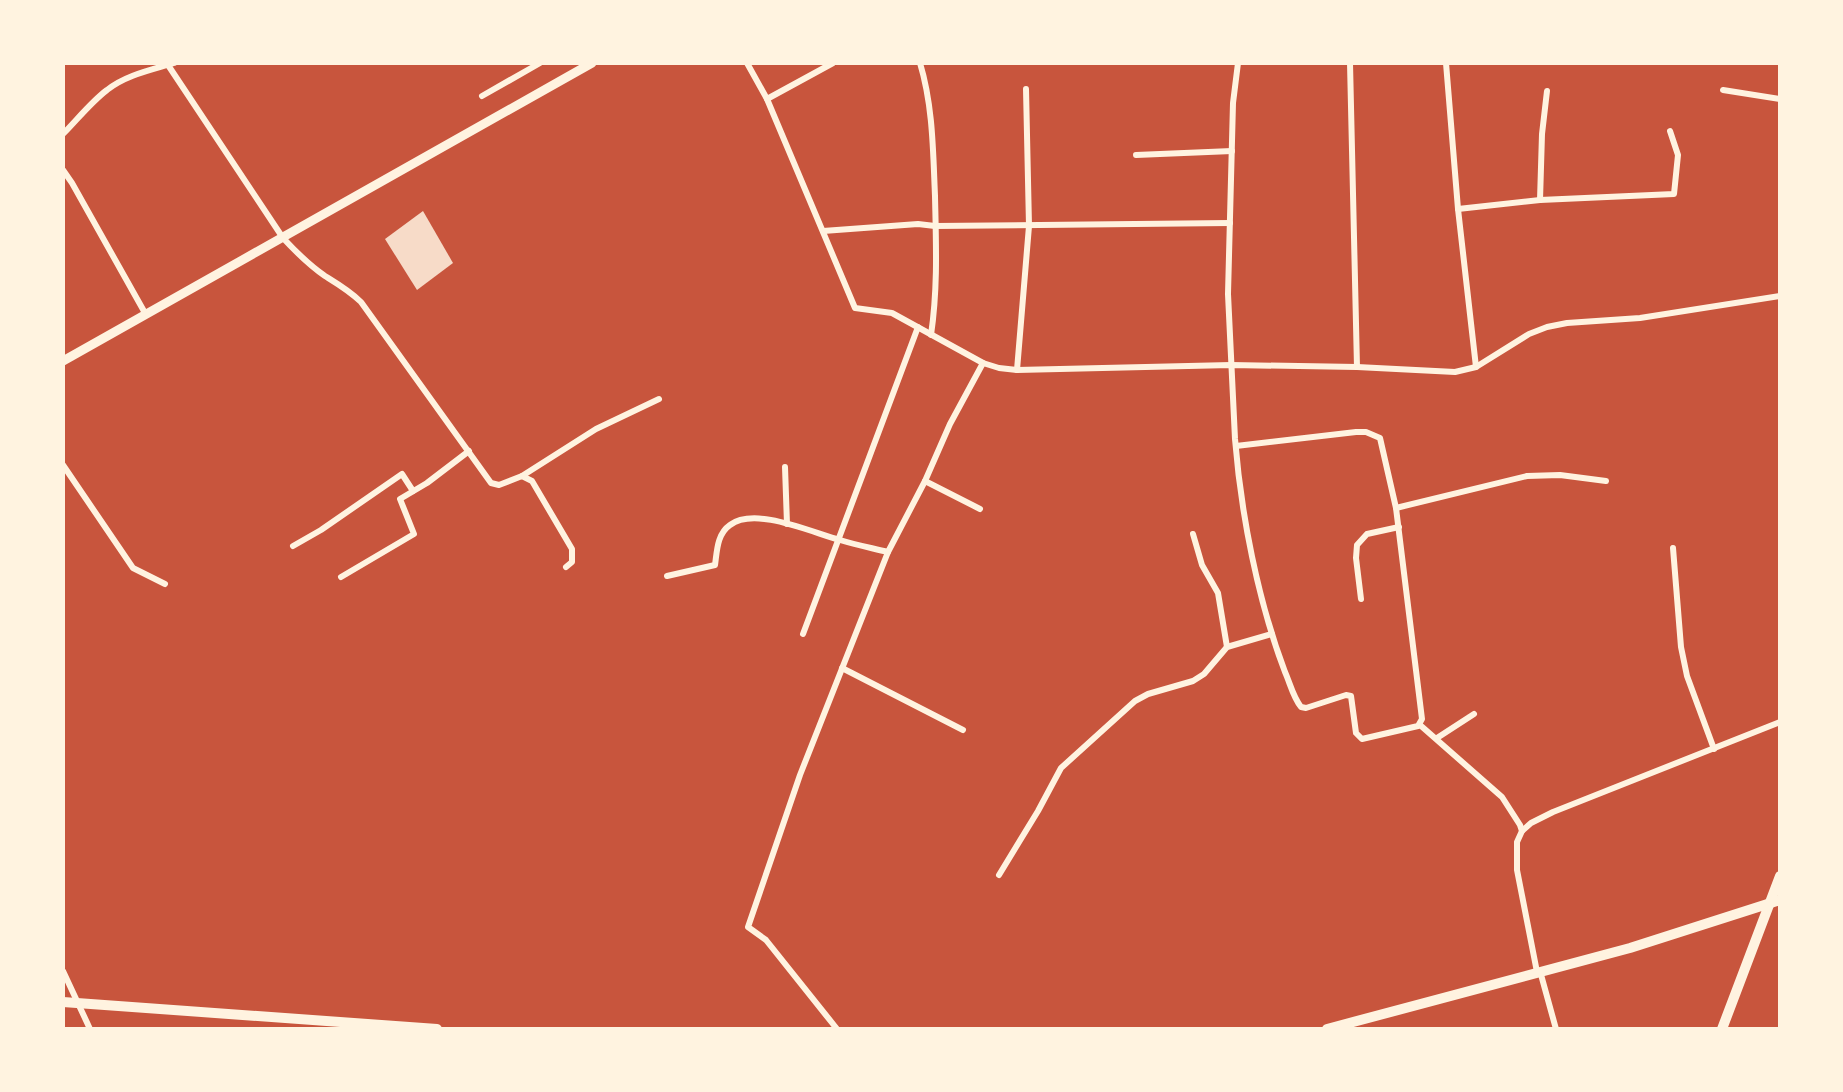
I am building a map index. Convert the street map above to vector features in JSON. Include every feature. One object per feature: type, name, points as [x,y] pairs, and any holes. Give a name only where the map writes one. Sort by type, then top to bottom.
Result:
[{"type":"main road","points":[[63,361],[592,63]]},
{"type":"main road","points":[[1722,1029],[1780,876]]},
{"type":"main road","points":[[1327,1029],[1630,947],[1780,901]]},
{"type":"main road","points":[[63,1002],[437,1029]]},
{"type":"street","points":[[481,96],[540,63]]},
{"type":"street","points":[[747,63],[767,99],[855,307],[892,313],[983,363],[999,368],[1017,370],[1231,366],[1455,372],[1476,367],[1529,334],[1547,327],[1566,323],[1640,318],[1780,296]]},
{"type":"street","points":[[767,99],[833,63]]},
{"type":"street","points":[[920,63],[930,101],[936,226],[937,279],[931,335]]},
{"type":"street","points":[[1238,63],[1233,103],[1228,294],[1231,366],[1236,446],[1244,510],[1272,634],[1301,707],[1351,696],[1356,733],[1362,739],[1420,725]]},
{"type":"street","points":[[1350,63],[1357,368]]},
{"type":"street","points":[[1446,63],[1458,209],[1476,367]]},
{"type":"street","points":[[63,134],[106,91],[142,72],[171,64],[283,238],[304,260],[346,288],[361,302],[491,483],[499,485],[522,476],[596,429],[659,400]]},
{"type":"street","points":[[1017,370],[1029,226],[1026,89]]},
{"type":"street","points":[[1723,90],[1780,99]]},
{"type":"street","points":[[1540,200],[1542,134],[1547,91]]},
{"type":"street","points":[[1458,209],[1540,200],[1675,194],[1678,155],[1670,131]]},
{"type":"street","points":[[1136,155],[1232,151]]},
{"type":"street","points":[[63,170],[145,313]]},
{"type":"street","points":[[823,231],[918,223],[936,226],[1230,223]]},
{"type":"street","points":[[803,634],[918,327]]},
{"type":"street","points":[[837,1029],[766,940],[748,927],[800,775],[888,552],[983,363]]},
{"type":"street","points":[[1236,446],[1356,432],[1380,438],[1399,527],[1422,719],[1420,725]]},
{"type":"street","points":[[341,577],[414,534],[400,499],[469,451]]},
{"type":"street","points":[[63,465],[133,568],[165,584]]},
{"type":"street","points":[[785,467],[787,524]]},
{"type":"street","points":[[293,546],[402,474],[413,491]]},
{"type":"street","points":[[1396,508],[1527,476],[1560,475],[1606,481]]},
{"type":"street","points":[[522,476],[532,481],[572,549],[572,562],[566,567]]},
{"type":"street","points":[[925,481],[980,509]]},
{"type":"street","points":[[667,576],[715,565],[720,538],[728,526],[740,519],[787,524],[888,552]]},
{"type":"street","points":[[1361,599],[1357,545],[1367,534],[1399,527]]},
{"type":"street","points":[[1193,534],[1202,565],[1218,593],[1227,647]]},
{"type":"street","points":[[1673,548],[1681,647],[1687,676],[1714,749]]},
{"type":"street","points":[[999,875],[1061,768],[1135,701],[1148,694],[1193,681],[1204,674],[1227,647],[1272,634]]},
{"type":"street","points":[[842,668],[963,730]]},
{"type":"street","points":[[1437,738],[1474,714]]},
{"type":"street","points":[[1556,1029],[1538,971],[1517,870],[1517,842],[1522,831],[1531,823],[1553,812],[1780,722]]},
{"type":"street","points":[[1420,725],[1502,797],[1522,831]]},
{"type":"street","points":[[63,971],[90,1029]]},
{"type":"building","points":[[423,211],[453,263],[417,290],[385,239]]}]
